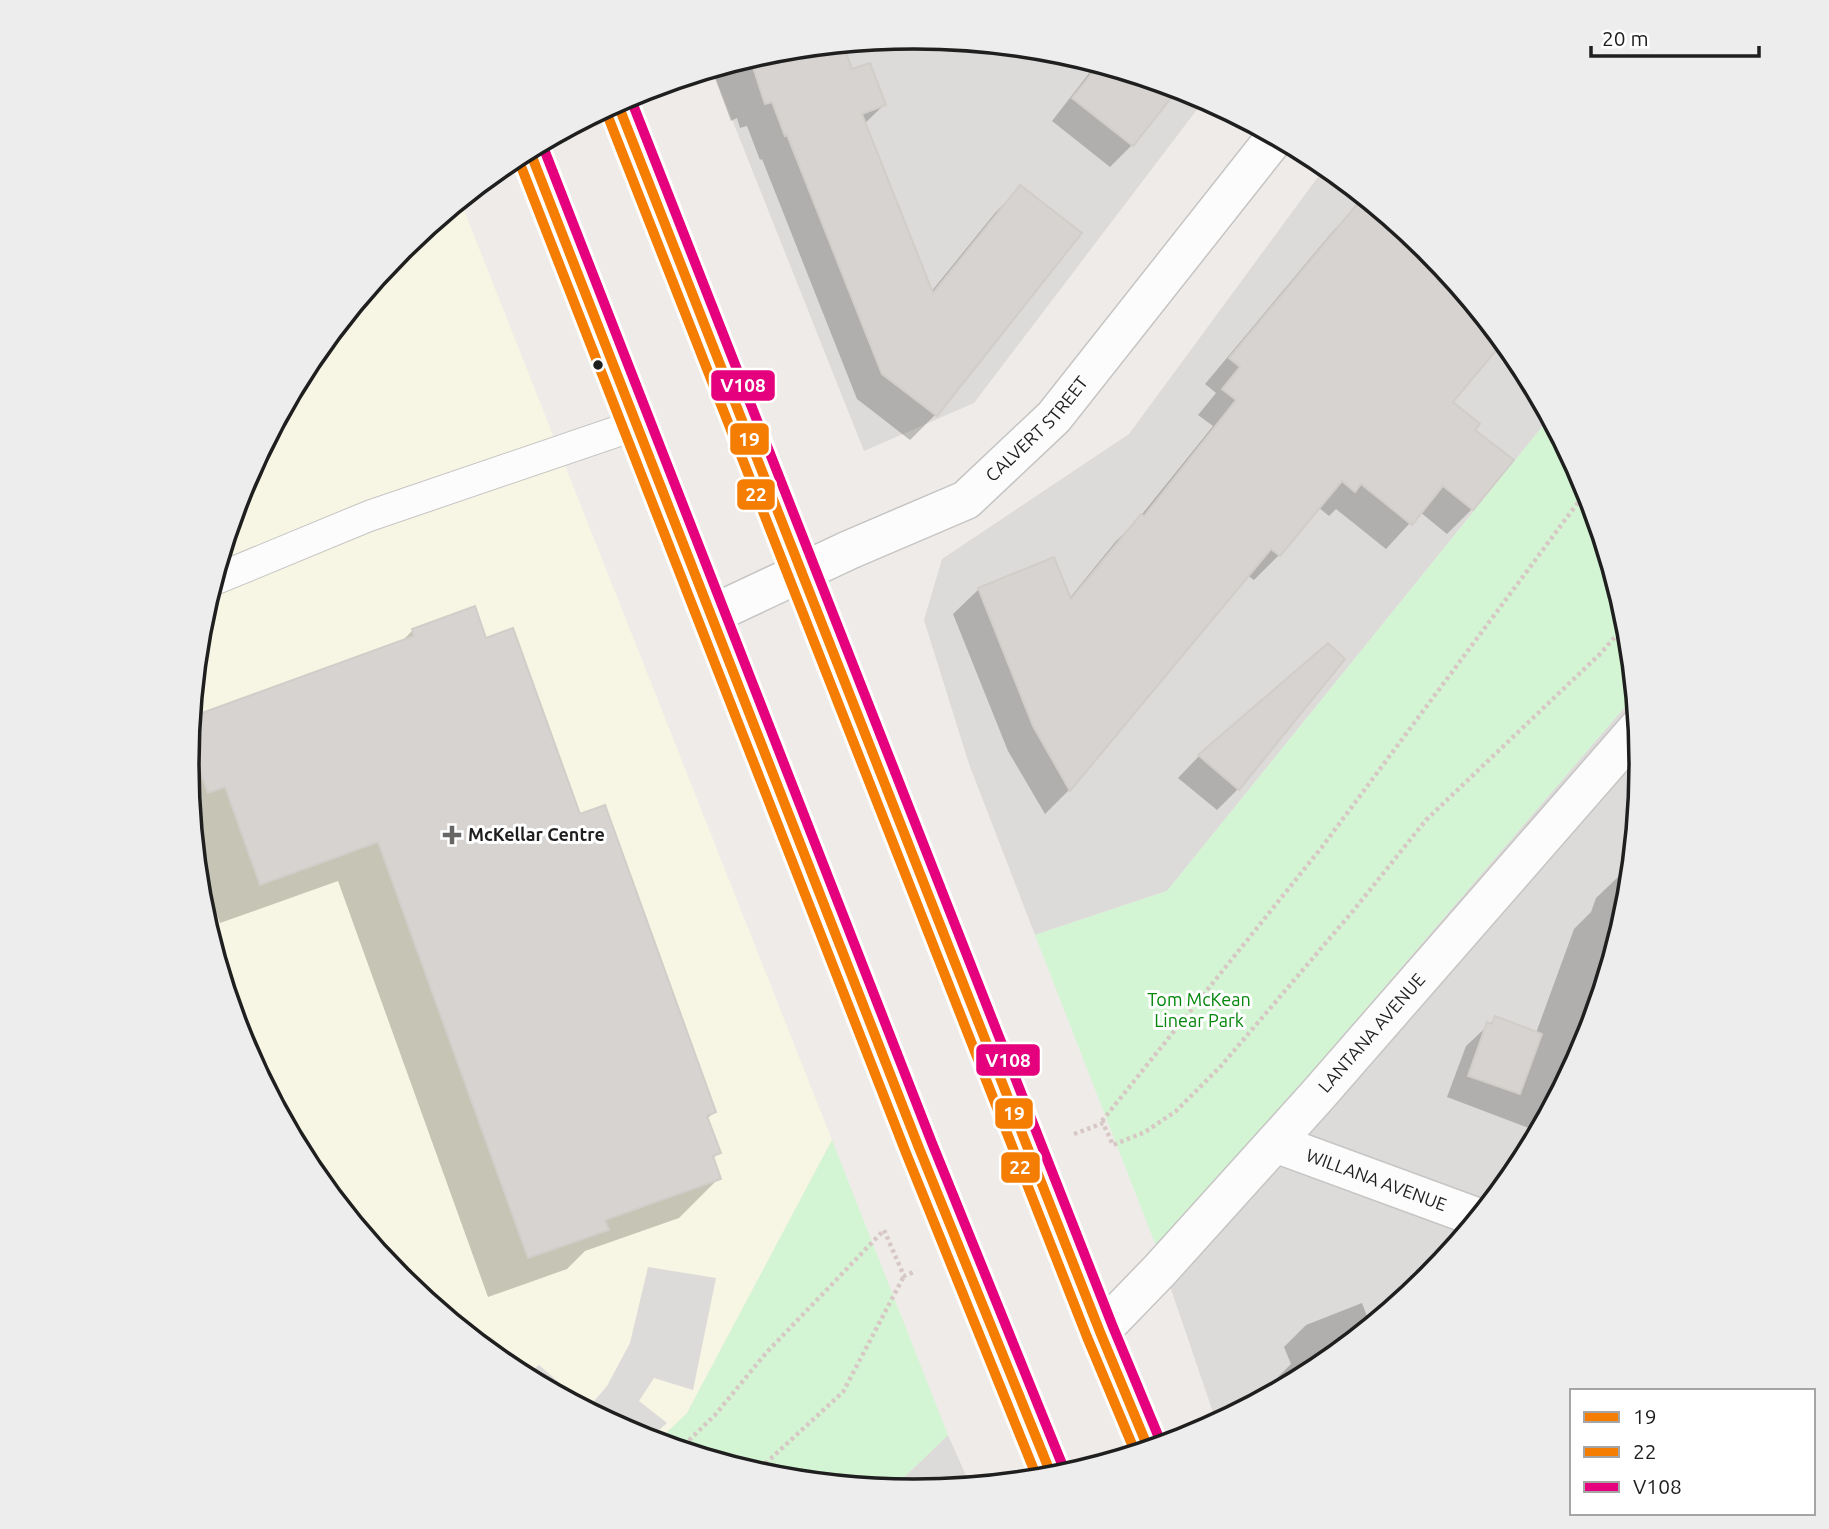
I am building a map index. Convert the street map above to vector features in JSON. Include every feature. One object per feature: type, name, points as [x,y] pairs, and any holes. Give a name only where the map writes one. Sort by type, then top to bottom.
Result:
[{"type":"highway","points":[[621,112],[1100,1332],[1145,1441]]},
{"type":"highway","points":[[533,160],[639,424],[961,1254],[1048,1467]]},
{"type":"street","name":"CALVERT STREET","points":[[713,614],[966,500],[1054,417],[1270,144]]},
{"type":"street","name":"LANTANA AVENUE","points":[[1100,1332],[1275,1143],[1629,739]]},
{"type":"street","name":"WILLANA AVENUE","points":[[1275,1143],[1470,1215]]},
{"type":"lane","points":[[224,576],[369,516],[639,424]]},
{"type":"path","points":[[1102,1121],[1322,847],[1579,501]]},
{"type":"path","points":[[1029,1151],[1103,1123],[1112,1145],[1145,1132],[1175,1111],[1221,1066],[1353,911],[1426,820],[1600,654],[1618,634]]},
{"type":"path","points":[[687,1443],[715,1415],[766,1353],[884,1230],[904,1276]]},
{"type":"path","points":[[765,1464],[843,1392],[904,1276],[961,1254]]},
{"type":"shaded area","points":[[914,49],[961,51],[1008,55],[1100,73],[1198,108],[974,403],[864,451],[715,77],[821,55]]},
{"type":"shaded area","points":[[1319,175],[1386,227],[1452,293],[1509,367],[1544,425],[1167,891],[1035,935],[969,764],[924,620],[942,559],[1129,434]]},
{"type":"shaded area","name":"McKellar Centre","points":[[464,210],[832,1140],[687,1413],[665,1435],[598,1406],[557,1384],[479,1332],[409,1270],[377,1236],[320,1162],[273,1081],[237,994],[223,950],[213,904],[201,811],[201,718],[213,625],[223,579],[237,535],[273,448],[320,367],[377,293],[409,259]]},
{"type":"shaded area","points":[[1627,704],[1630,764],[1624,858],[1606,950],[1592,994],[1576,1038],[1534,1122],[1482,1200],[1452,1236],[1386,1302],[1350,1332],[1272,1384],[1214,1414],[1158,1251]]},
{"type":"shaded area","points":[[648,1267],[716,1278],[693,1390],[654,1378],[639,1401],[667,1423],[657,1432],[592,1403],[607,1386],[630,1343]]},
{"type":"shaded area","points":[[539,1365],[566,1389],[534,1369]]},
{"type":"shaded area","points":[[948,1435],[967,1478],[914,1480],[902,1479]]},
{"type":"green space","name":"Tom McKean Linear Park","points":[[1544,425],[1576,491],[1606,579],[1624,671],[1627,704],[1158,1251],[1035,935],[1167,891]]},
{"type":"green space","points":[[832,1140],[948,1435],[902,1479],[868,1478],[775,1466],[729,1456],[665,1435],[687,1413]]},
{"type":"building","points":[[846,53],[852,69],[870,63],[886,105],[862,114],[933,293],[1020,185],[1082,233],[937,416],[882,374],[787,135],[785,136],[772,102],[765,104],[753,68]]},
{"type":"building","points":[[1093,71],[1172,97],[1133,146],[1072,98]]},
{"type":"building","points":[[1358,203],[1420,259],[1452,293],[1497,350],[1453,402],[1480,424],[1475,430],[1514,460],[1473,510],[1443,486],[1412,525],[1361,484],[1355,492],[1342,481],[1280,556],[1271,549],[1070,791],[1033,726],[978,588],[1054,557],[1071,599],[1141,514],[1144,516],[1236,400],[1222,389],[1240,367],[1229,358]]},
{"type":"building","points":[[475,606],[486,638],[513,628],[580,814],[605,805],[716,1112],[707,1116],[721,1153],[713,1156],[721,1179],[605,1220],[609,1230],[528,1258],[378,842],[260,885],[225,787],[208,793],[199,768],[201,713],[414,636],[412,629]]},
{"type":"building","points":[[1328,643],[1345,659],[1239,790],[1198,755]]},
{"type":"building","points":[[1495,1016],[1542,1034],[1520,1094],[1468,1076],[1487,1022],[1492,1024]]},
{"type":"transit line","name":"V108","points":[[634,106],[1113,1327],[1159,1437]]},
{"type":"transit line","name":"19","points":[[621,112],[1100,1332],[1145,1441]]},
{"type":"transit line","name":"22","points":[[609,118],[1087,1337],[1133,1446]]},
{"type":"transit line","name":"V108","points":[[545,152],[932,1143],[1062,1464]]},
{"type":"transit line","name":"19","points":[[533,160],[919,1148],[1048,1467]]},
{"type":"transit line","name":"22","points":[[521,167],[906,1153],[1034,1470]]},
{"type":"place","name":"McKellar Centre","points":[[452,835]]}]
